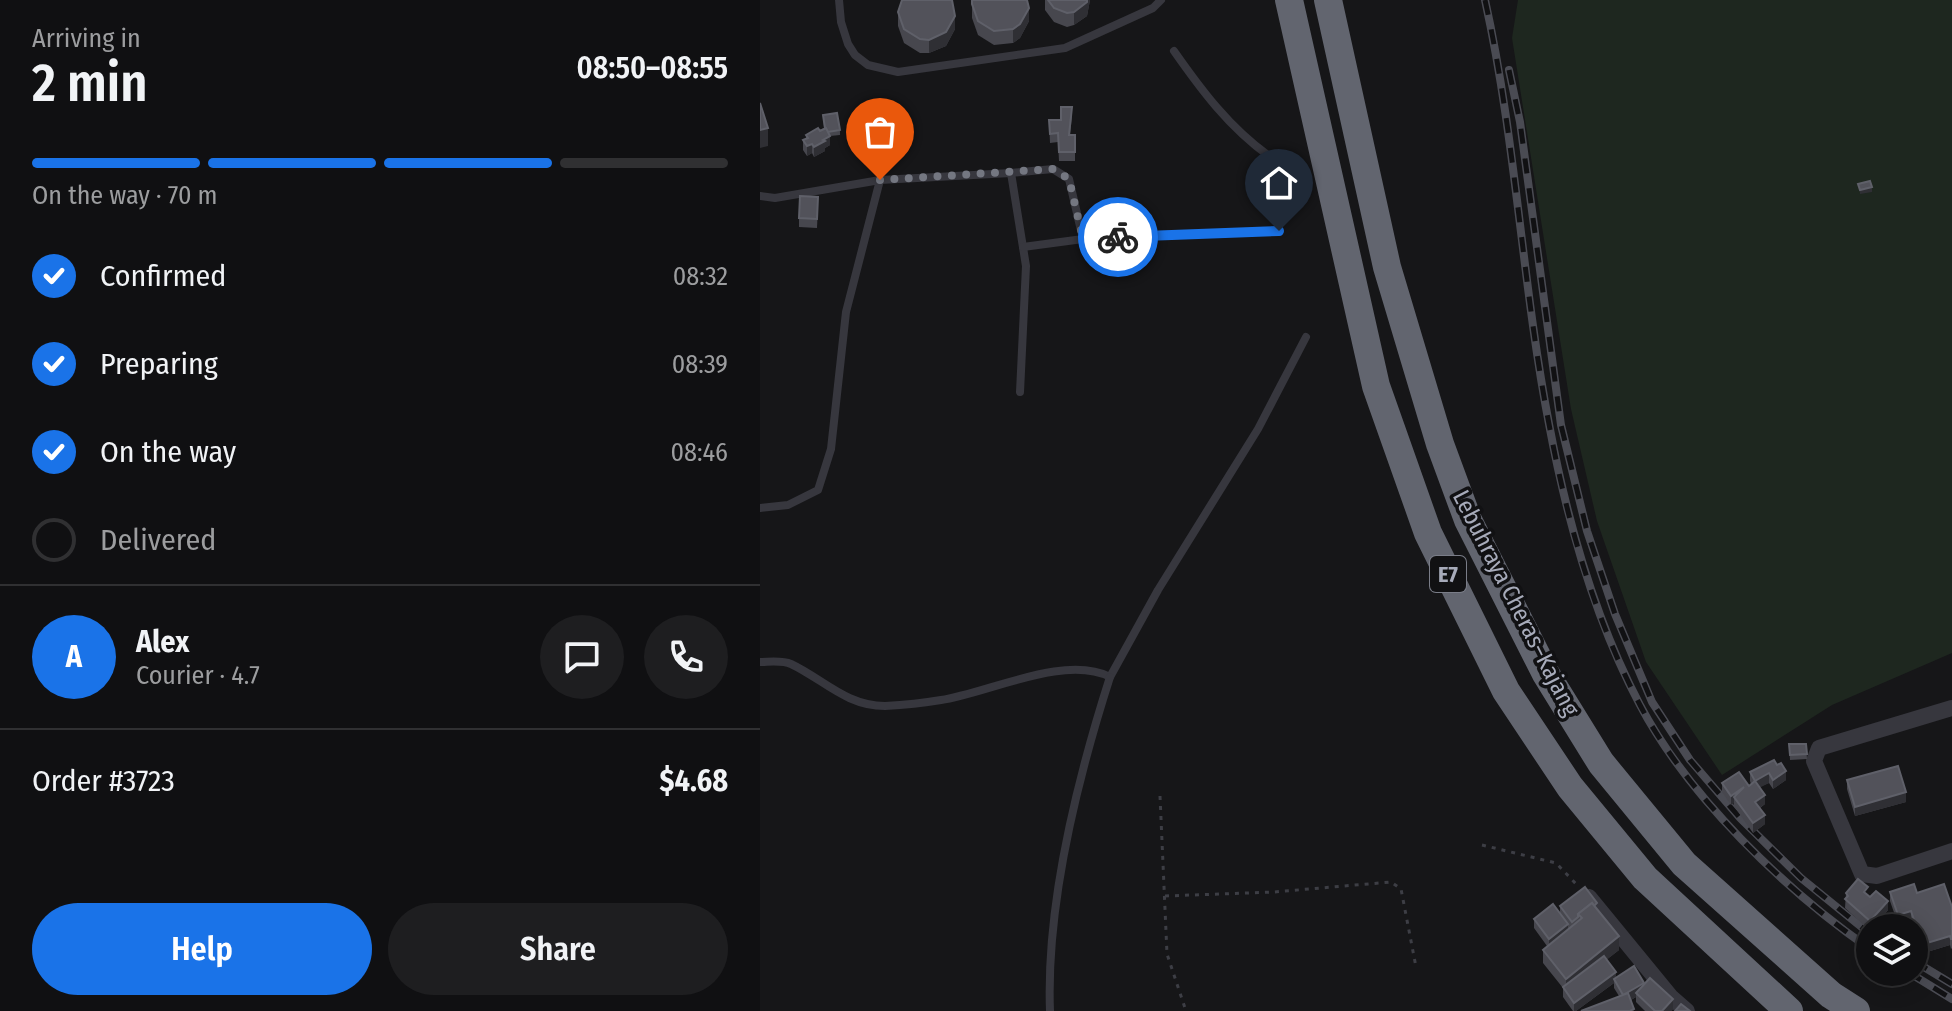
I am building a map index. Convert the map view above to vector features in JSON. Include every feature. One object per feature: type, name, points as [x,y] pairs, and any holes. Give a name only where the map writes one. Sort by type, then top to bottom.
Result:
[{"type":"highway","name":"Lebuhraya Cheras–Kajang","points":[[1289,0],[1376,386],[1428,533],[1506,691],[1570,787],[1645,878],[1789,1011]]},
{"type":"highway","name":"Lebuhraya Cheras–Kajang","points":[[1328,0],[1387,267],[1440,444],[1468,520],[1546,674],[1601,763],[1684,864],[1831,995],[1856,1011]]},
{"type":"street","points":[[1952,708],[1819,748],[1814,761],[1862,874],[1877,876],[1952,851]]},
{"type":"street","points":[[1589,897],[1671,997],[1687,1011]]},
{"type":"lane","points":[[839,0],[841,22],[855,55],[868,65],[898,72],[1065,48],[1153,8],[1161,0]]},
{"type":"lane","points":[[1023,247],[1083,239],[1279,231],[1269,156],[1243,137],[1208,100],[1174,51]]},
{"type":"lane","points":[[760,196],[775,198],[880,180],[1053,169],[1069,179],[1083,239]]},
{"type":"lane","points":[[1011,173],[1026,266],[1020,392]]},
{"type":"lane","points":[[760,508],[788,505],[818,490],[831,449],[846,312],[880,180]]},
{"type":"lane","points":[[1050,1011],[1050,954],[1058,890],[1077,799],[1110,677],[1158,590],[1258,429],[1306,337]]},
{"type":"lane","points":[[760,662],[788,662],[823,686],[858,703],[884,706],[942,700],[1047,673],[1077,670],[1110,677]]},
{"type":"path","points":[[1160,796],[1167,954],[1186,1011]]},
{"type":"path","points":[[1482,845],[1556,863],[1589,897]]},
{"type":"path","points":[[1165,896],[1274,892],[1391,882],[1401,889],[1416,967]]},
{"type":"shaded area","points":[[1518,0],[1952,0],[1952,653],[1832,705],[1722,775],[1646,662],[1597,521],[1571,409],[1512,38]]},
{"type":"building","points":[[902,0],[952,0],[955,16],[946,32],[929,40],[920,39],[904,29],[898,12]]},
{"type":"building","points":[[972,0],[1027,0],[1029,8],[1020,24],[1013,29],[994,31],[978,21]]},
{"type":"building","points":[[1048,0],[1087,2],[1074,12],[1067,13],[1054,8]]},
{"type":"building","points":[[760,103],[768,128],[760,130]]},
{"type":"building","points":[[1061,107],[1072,107],[1069,135],[1075,135],[1075,152],[1059,152],[1058,133],[1050,134],[1049,120],[1061,120]]},
{"type":"building","points":[[837,113],[840,130],[828,132],[823,115]]},
{"type":"building","points":[[818,128],[820,131],[826,128],[830,136],[814,147],[812,144],[807,146],[803,140],[808,138],[806,135]]},
{"type":"building","points":[[1870,181],[1872,187],[1860,190],[1858,184]]},
{"type":"building","points":[[800,196],[818,197],[817,219],[799,218]]},
{"type":"building","points":[[1789,744],[1806,744],[1807,754],[1790,755]]},
{"type":"building","points":[[1774,760],[1777,765],[1781,763],[1786,771],[1773,780],[1769,773],[1755,781],[1750,772]]},
{"type":"building","points":[[1898,766],[1906,792],[1855,807],[1847,780]]},
{"type":"building","points":[[1739,772],[1749,786],[1755,781],[1765,795],[1755,802],[1765,815],[1753,823],[1734,797],[1744,787],[1731,796],[1722,783]]},
{"type":"building","points":[[1858,879],[1868,887],[1864,892],[1870,897],[1876,891],[1888,901],[1876,914],[1862,914],[1845,899],[1848,896],[1846,893]]},
{"type":"building","points":[[1914,884],[1917,893],[1944,884],[1952,907],[1952,939],[1950,936],[1928,943],[1928,914],[1912,914],[1911,911],[1898,914],[1890,892]]},
{"type":"building","points":[[1585,887],[1597,903],[1594,906],[1592,903],[1572,922],[1560,906]]},
{"type":"building","points":[[1592,903],[1619,936],[1566,979],[1543,950],[1582,918],[1578,914]]},
{"type":"building","points":[[1553,904],[1568,924],[1549,939],[1534,919]]},
{"type":"building","points":[[1604,956],[1616,972],[1574,1003],[1563,987]]},
{"type":"building","points":[[1634,966],[1644,983],[1623,995],[1614,979]]},
{"type":"building","points":[[1650,978],[1673,999],[1662,1011],[1655,1011],[1636,993]]},
{"type":"building","points":[[1628,993],[1634,1009],[1630,1011],[1581,1011]]},
{"type":"building","points":[[1681,1004],[1690,1011],[1675,1011]]},
{"type":"railway","points":[[1485,0],[1496,53],[1549,424],[1574,533],[1609,638],[1640,705],[1660,739],[1711,807],[1773,870],[1856,938]]},
{"type":"railway","points":[[1509,70],[1520,122],[1561,425],[1587,531],[1615,614],[1652,702],[1690,760],[1740,818],[1801,878],[1856,923]]},
{"type":"railway","points":[[1928,969],[1952,984]]},
{"type":"railway","points":[[1928,984],[1952,999]]},
{"type":"way so far","points":[[880,180],[1053,169],[1069,179],[1083,239],[1118,237]]},
{"type":"route","points":[[1118,237],[1279,231]]}]
